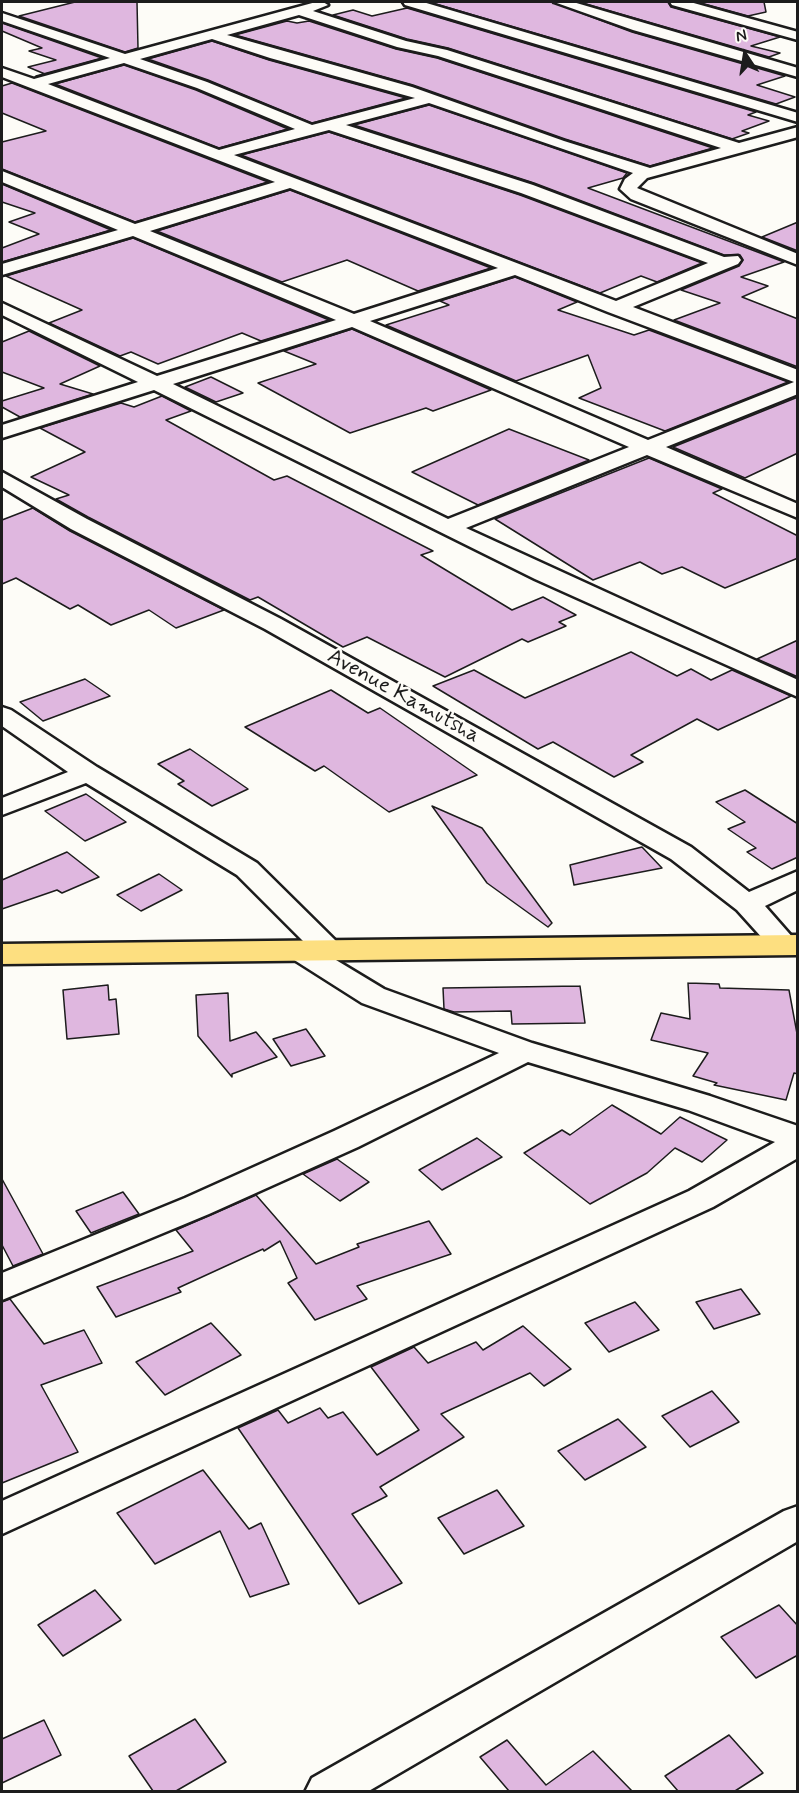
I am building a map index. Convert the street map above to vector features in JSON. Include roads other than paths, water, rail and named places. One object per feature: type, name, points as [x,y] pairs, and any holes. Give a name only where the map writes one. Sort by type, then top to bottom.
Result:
[{"type":"highway","points":[[2,954],[790,945]]},
{"type":"street","points":[[33,84],[308,6],[334,2]]},
{"type":"street","points":[[410,2],[798,118]]},
{"type":"street","points":[[561,2],[638,27],[798,73]]},
{"type":"street","points":[[677,2],[798,36]]},
{"type":"street","points":[[308,6],[402,44],[442,53],[740,149]]},
{"type":"street","points":[[2,17],[202,86],[310,130]]},
{"type":"street","points":[[210,34],[275,55],[431,98],[650,173]]},
{"type":"street","points":[[2,72],[798,377]]},
{"type":"street","points":[[217,155],[431,98]]},
{"type":"street","points":[[329,125],[527,189],[615,224],[724,263]]},
{"type":"street","points":[[798,132],[650,173],[631,182],[628,189],[798,260]]},
{"type":"street","points":[[2,176],[317,305],[798,512]]},
{"type":"street","points":[[2,270],[290,183]]},
{"type":"street","points":[[615,308],[765,248]]},
{"type":"street","points":[[2,432],[348,320],[515,269]]},
{"type":"street","points":[[2,308],[543,574],[798,690]]},
{"type":"street","points":[[448,527],[798,387]]},
{"type":"street","name":"Avenue Kamutsha","points":[[2,478],[79,524],[273,624],[671,848],[747,904],[790,945]]},
{"type":"street","points":[[2,715],[88,772],[247,869],[313,950],[373,996],[523,1052],[562,1060],[699,1103],[798,1138]]},
{"type":"street","points":[[2,807],[88,772]]},
{"type":"street","points":[[747,904],[798,879]]},
{"type":"street","points":[[2,1287],[197,1206],[346,1139],[509,1061],[523,1052]]},
{"type":"street","points":[[2,1518],[701,1198],[798,1143]]},
{"type":"street","points":[[327,1791],[798,1522]]}]
